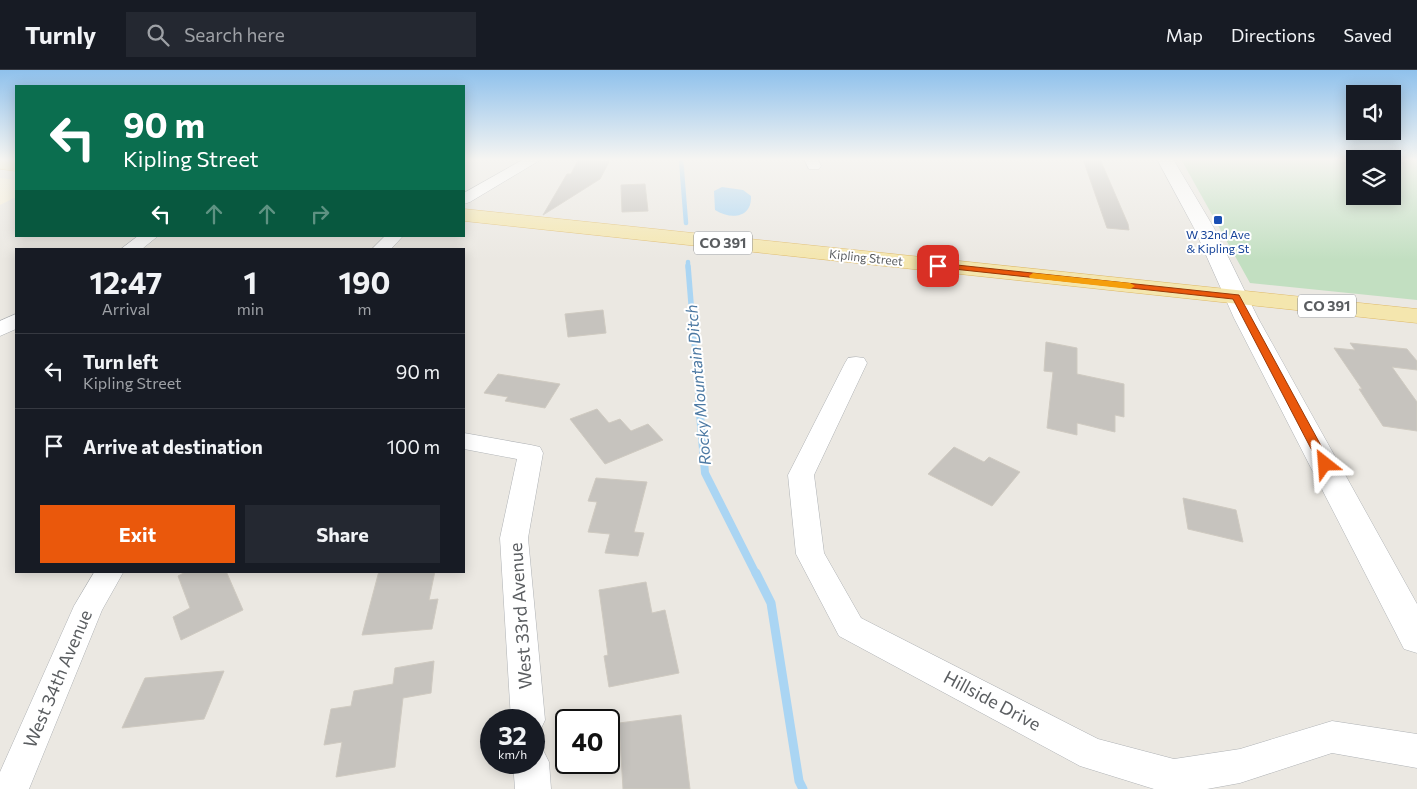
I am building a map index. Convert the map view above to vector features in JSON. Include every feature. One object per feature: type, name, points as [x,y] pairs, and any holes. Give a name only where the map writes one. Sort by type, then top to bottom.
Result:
[{"type":"main road","name":"Kipling Street","points":[[465,215],[1417,316]]},
{"type":"street","points":[[1184,193],[1204,228],[1236,297],[1417,638]]},
{"type":"street","points":[[132,248],[148,237]]},
{"type":"street","points":[[382,248],[394,237]]},
{"type":"street","points":[[0,314],[15,319]]},
{"type":"street","points":[[0,330],[15,320]]},
{"type":"street","name":"Hillside Drive","points":[[856,363],[801,475],[810,554],[850,627],[1092,754],[1174,777],[1240,766],[1332,737],[1417,751]]},
{"type":"street","name":"West 33rd Avenue","points":[[465,441],[531,453],[514,538],[527,709]]},
{"type":"street","name":"West 34th Avenue","points":[[11,789],[89,606],[109,573]]},
{"type":"street","points":[[532,774],[533,789]]},
{"type":"shaded area","points":[[0,193],[15,193],[15,198],[0,205]]},
{"type":"green space","points":[[1200,193],[1346,193],[1346,205],[1401,205],[1401,193],[1417,193],[1417,300],[1250,283]]},
{"type":"water","points":[[714,193],[746,193],[751,196],[748,209],[739,215],[728,215],[715,210]]},
{"type":"building","points":[[556,193],[579,193],[543,215]]},
{"type":"building","points":[[621,193],[646,193],[648,211],[622,212]]},
{"type":"building","points":[[1095,193],[1114,193],[1129,230],[1107,228]]},
{"type":"building","points":[[603,310],[606,333],[568,337],[565,314]]},
{"type":"building","points":[[1046,342],[1077,348],[1077,374],[1124,384],[1124,417],[1115,415],[1115,432],[1077,423],[1077,435],[1047,428],[1053,372],[1044,371]]},
{"type":"building","points":[[1350,343],[1407,349],[1417,361],[1417,370],[1392,367],[1417,402],[1417,431],[1383,426],[1359,389],[1362,389],[1334,348],[1355,350]]},
{"type":"building","points":[[498,374],[560,384],[545,408],[505,401],[508,397],[484,393]]},
{"type":"building","points":[[597,409],[609,423],[620,419],[631,431],[648,424],[663,440],[605,464],[570,419]]},
{"type":"building","points":[[954,447],[984,462],[989,457],[1020,472],[992,506],[928,474]]},
{"type":"building","points":[[596,478],[647,482],[634,532],[644,533],[638,556],[605,553],[610,534],[588,532],[597,502],[588,501]]},
{"type":"building","points":[[1183,498],[1236,510],[1243,542],[1188,529]]},
{"type":"building","points":[[183,573],[227,573],[243,610],[181,640],[173,617],[190,608],[178,576]]},
{"type":"building","points":[[378,573],[435,573],[429,600],[438,599],[432,629],[362,635]]},
{"type":"building","points":[[646,582],[652,613],[665,610],[679,673],[609,687],[604,656],[608,655],[599,590]]},
{"type":"building","points":[[434,661],[431,693],[403,698],[395,767],[336,777],[342,742],[324,745],[331,709],[351,706],[354,691],[393,684],[395,668]]},
{"type":"building","points":[[224,671],[204,719],[122,728],[145,678]]},
{"type":"building","points":[[681,715],[690,789],[623,789],[620,723]]},
{"type":"waterway","name":"Rocky Mountain Ditch","points":[[684,193],[686,223]]},
{"type":"waterway","name":"Rocky Mountain Ditch","points":[[688,266],[699,403]]},
{"type":"waterway","name":"Rocky Mountain Ditch","points":[[699,402],[705,473],[756,574]]},
{"type":"waterway","name":"Rocky Mountain Ditch","points":[[756,573],[771,603],[799,781],[803,789]]},
{"type":"slow traffic","points":[[1033,276],[1130,286]]},
{"type":"place","name":"W 32nd Ave & Kipling St","points":[[1218,220]]},
{"type":"route","points":[[938,266],[1236,297],[1325,464]]}]
